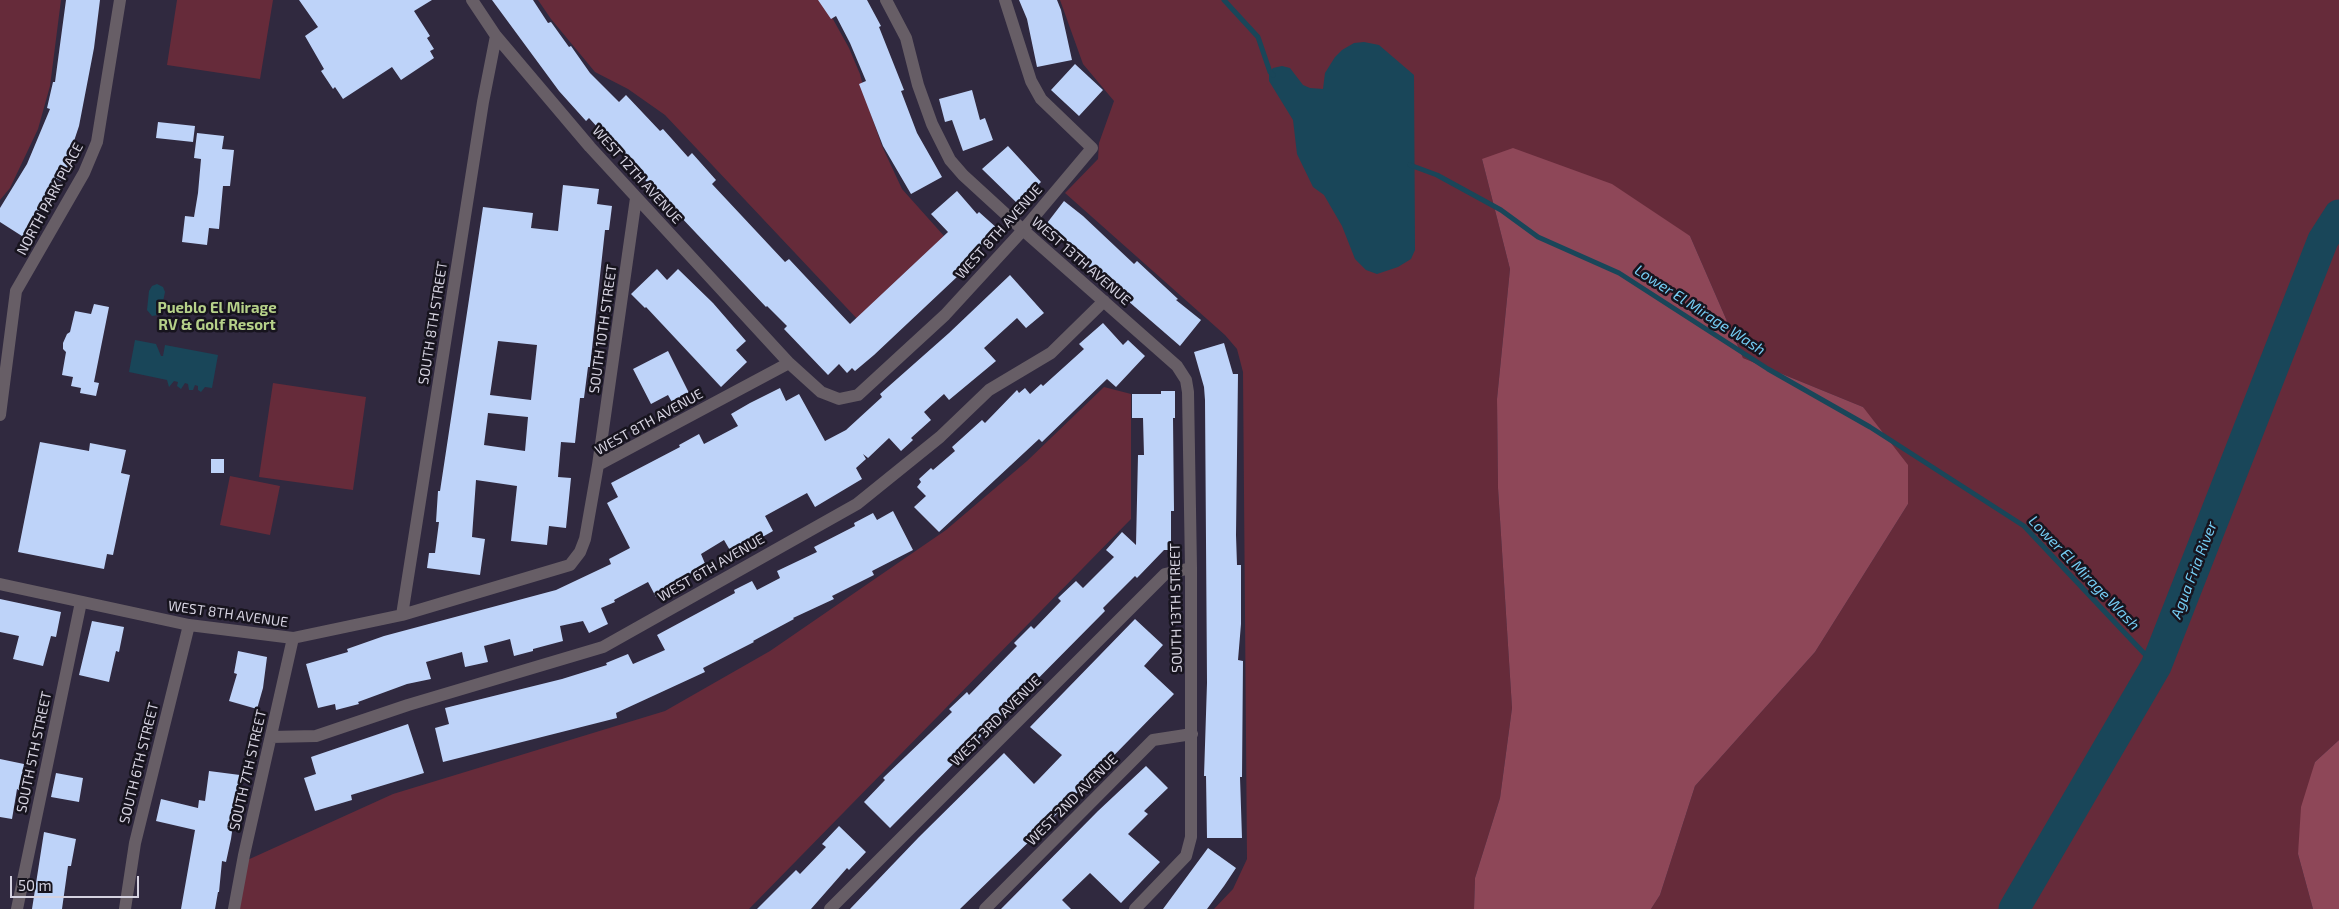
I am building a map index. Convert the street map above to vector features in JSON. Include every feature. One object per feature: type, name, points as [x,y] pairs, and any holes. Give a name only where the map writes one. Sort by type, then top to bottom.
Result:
[{"type":"street","name":"NORTH PARK PLACE","points":[[0,415],[16,291],[84,173],[97,142],[120,0]]},
{"type":"street","name":"WEST 12TH AVENUE","points":[[472,0],[496,36],[636,198],[741,308],[789,363]]},
{"type":"street","name":"WEST 13TH AVENUE","points":[[886,0],[906,38],[918,85],[932,124],[950,160],[1023,230],[1177,366],[1186,380]]},
{"type":"street","name":"WEST 8TH AVENUE","points":[[0,584],[189,626],[293,638],[402,615],[570,565],[580,552],[585,540],[598,465],[789,363],[821,392],[838,399],[858,395],[945,315],[1023,230],[1092,148],[1041,99],[1031,81],[1005,0]]},
{"type":"street","name":"SOUTH 8TH STREET","points":[[402,615],[483,102],[496,36]]},
{"type":"street","name":"SOUTH 10TH STREET","points":[[598,465],[636,198]]},
{"type":"street","name":"WEST 6TH AVENUE","points":[[271,737],[316,736],[408,705],[603,647],[857,504],[940,437],[989,390],[1051,353],[1104,301]]},
{"type":"street","name":"SOUTH 13TH STREET","points":[[1135,909],[1186,856],[1191,837],[1191,568],[1188,392],[1186,380]]},
{"type":"street","name":"WEST 3RD AVENUE","points":[[830,909],[1165,574],[1191,568]]},
{"type":"street","name":"SOUTH 5TH STREET","points":[[17,909],[81,602]]},
{"type":"street","name":"SOUTH 6TH STREET","points":[[125,909],[135,843],[189,626]]},
{"type":"street","name":"SOUTH 7TH STREET","points":[[234,909],[244,855],[293,638]]},
{"type":"street","name":"WEST 2ND AVENUE","points":[[984,909],[1153,740],[1192,734]]},
{"type":"shaded area","points":[[0,0],[61,0],[50,86],[38,129],[10,188],[0,200]]},
{"type":"shaded area","points":[[177,0],[273,0],[260,79],[167,65]]},
{"type":"shaded area","points":[[538,0],[819,0],[829,12],[849,48],[860,74],[869,109],[882,146],[902,189],[944,236],[861,323],[665,115],[628,89],[595,72],[551,19]]},
{"type":"shaded area","points":[[1060,0],[2339,0],[2339,740],[2315,762],[2298,854],[2313,909],[1651,909],[1660,895],[1695,786],[1815,652],[1908,504],[1863,407],[1743,358],[1690,236],[1482,159],[1510,269],[1497,399],[1498,488],[1512,708],[1500,798],[1475,878],[1474,909],[1214,909],[1233,889],[1247,859],[1243,372],[1237,349],[1225,335],[1065,193],[1098,159],[1099,143],[1114,101],[1083,64]]},
{"type":"shaded area","points":[[1513,148],[1612,184],[1690,236],[1743,358],[1863,407],[1908,465],[1908,504],[1815,652],[1695,786],[1660,895],[1651,909],[1474,909],[1475,878],[1500,798],[1512,708],[1498,488],[1497,399],[1510,269],[1482,159]]},
{"type":"shaded area","points":[[273,383],[366,397],[353,490],[259,477]]},
{"type":"shaded area","points":[[1104,387],[1131,394],[1131,519],[749,909],[234,909],[243,862],[393,794],[665,711],[770,651],[946,530],[1027,461]]},
{"type":"shaded area","points":[[230,476],[280,486],[270,535],[220,525]]},
{"type":"shaded area","points":[[2339,740],[2339,909],[2313,909],[2298,854],[2301,807],[2315,762]]},
{"type":"water","points":[[1364,42],[1379,45],[1414,75],[1415,250],[1411,259],[1398,267],[1377,274],[1366,270],[1355,259],[1342,226],[1324,195],[1313,187],[1297,154],[1293,120],[1269,81],[1269,73],[1273,68],[1282,66],[1290,68],[1303,85],[1310,88],[1323,89],[1325,73],[1335,57],[1354,43]]},
{"type":"water","points":[[157,284],[163,287],[165,292],[161,311],[158,315],[152,316],[147,310],[149,291],[152,286]]},
{"type":"water","points":[[135,340],[156,344],[161,356],[163,356],[165,345],[218,355],[212,388],[205,387],[201,392],[198,390],[198,386],[195,385],[193,390],[189,390],[188,384],[185,383],[181,389],[177,386],[178,382],[174,381],[169,387],[167,380],[129,372]]},
{"type":"building","points":[[66,0],[100,0],[94,48],[79,126],[69,156],[72,157],[61,181],[57,179],[25,238],[0,222],[0,208],[27,164],[50,109],[47,108],[53,82],[55,82]]},
{"type":"building","points":[[299,0],[432,0],[414,11],[430,36],[427,38],[434,49],[430,51],[434,58],[401,80],[392,67],[343,99],[335,87],[333,89],[321,71],[324,69],[305,36],[318,27]]},
{"type":"building","points":[[492,0],[533,0],[548,23],[551,22],[590,73],[619,102],[626,95],[660,131],[663,129],[688,157],[692,153],[716,180],[712,184],[785,262],[789,259],[850,324],[948,232],[931,214],[957,191],[977,214],[979,212],[998,229],[956,275],[958,276],[874,355],[855,371],[852,368],[847,373],[839,364],[828,375],[784,329],[787,326],[766,307],[677,215],[589,118],[586,121],[559,91]]},
{"type":"building","points":[[818,0],[867,0],[881,26],[879,27],[904,90],[901,91],[917,133],[942,177],[911,194],[883,146],[859,84],[866,81],[850,43],[836,16],[831,19]]},
{"type":"building","points":[[1019,0],[1057,0],[1072,60],[1037,67],[1027,19]]},
{"type":"building","points":[[1075,64],[1103,90],[1079,116],[1051,90]]},
{"type":"building","points":[[972,90],[980,120],[985,118],[993,140],[963,151],[952,120],[945,122],[939,99]]},
{"type":"building","points":[[158,122],[195,126],[193,142],[156,138]]},
{"type":"building","points":[[197,133],[224,136],[222,149],[234,150],[230,186],[223,186],[219,229],[209,228],[207,245],[182,242],[185,216],[194,217],[198,193],[201,159],[194,158]]},
{"type":"building","points":[[1008,146],[1041,182],[1018,204],[982,169]]},
{"type":"building","points":[[563,185],[599,189],[597,204],[612,206],[609,230],[605,230],[590,367],[588,367],[584,398],[580,398],[575,443],[561,442],[558,477],[571,478],[566,528],[549,526],[547,545],[511,541],[517,486],[476,480],[472,537],[485,539],[480,575],[427,568],[429,553],[435,553],[439,522],[436,522],[438,491],[440,491],[483,207],[533,213],[531,228],[558,231]],"holes":[[[498,341],[537,345],[531,400],[490,395]],[[488,413],[528,417],[525,451],[484,445]]]},
{"type":"building","points":[[1064,201],[1083,216],[1134,264],[1137,261],[1178,299],[1176,300],[1201,320],[1180,346],[1090,268],[1067,247],[1069,246],[1044,227]]},
{"type":"building","points":[[657,269],[667,280],[678,269],[713,303],[746,341],[736,350],[747,362],[721,387],[646,307],[631,294]]},
{"type":"building","points":[[1010,275],[1044,313],[1026,328],[1017,318],[984,348],[996,361],[949,400],[944,394],[924,412],[931,420],[911,438],[913,440],[901,451],[889,438],[868,458],[863,454],[866,459],[856,468],[862,479],[815,507],[807,493],[765,516],[773,531],[757,540],[756,537],[731,552],[724,540],[701,554],[706,566],[669,584],[671,589],[656,597],[648,582],[614,600],[615,602],[601,608],[608,624],[589,633],[583,621],[560,626],[563,641],[514,656],[510,639],[484,646],[488,662],[465,667],[462,652],[426,662],[431,679],[407,684],[358,702],[359,704],[336,710],[335,704],[318,708],[306,664],[348,652],[347,649],[384,636],[556,590],[611,564],[609,559],[630,548],[607,503],[618,497],[611,483],[680,447],[679,445],[699,434],[704,444],[738,426],[731,414],[750,403],[780,388],[786,401],[799,394],[825,441],[846,430],[882,397],[880,394],[949,333]]},
{"type":"building","points":[[94,304],[109,307],[94,382],[99,383],[96,396],[80,393],[81,388],[71,386],[73,377],[62,375],[66,352],[63,349],[63,343],[70,332],[75,311],[91,314]]},
{"type":"building","points":[[1103,323],[1123,345],[1128,340],[1145,356],[1116,387],[1107,379],[1042,442],[1039,439],[939,532],[914,507],[926,496],[917,487],[921,482],[919,479],[955,451],[952,447],[982,420],[985,423],[1017,390],[1019,393],[1025,388],[1030,394],[1041,384],[1043,386],[1084,349],[1079,344]]},
{"type":"building","points":[[1224,343],[1233,374],[1238,374],[1236,535],[1237,565],[1241,565],[1241,624],[1238,660],[1243,661],[1242,777],[1240,777],[1242,838],[1207,838],[1206,776],[1204,776],[1207,683],[1205,400],[1204,387],[1194,352]]},
{"type":"building","points":[[668,351],[691,397],[674,406],[668,395],[651,404],[633,369]]},
{"type":"building","points":[[1161,391],[1175,391],[1175,418],[1173,418],[1174,511],[1171,511],[1171,550],[1164,550],[1137,578],[1135,576],[1103,608],[1105,611],[890,828],[864,802],[885,780],[883,778],[952,712],[949,709],[967,692],[969,695],[1017,646],[1014,643],[1031,626],[1034,629],[1061,601],[1058,598],[1076,581],[1083,588],[1114,557],[1106,550],[1122,532],[1136,545],[1138,455],[1144,455],[1143,418],[1132,418],[1132,394],[1161,394]]},
{"type":"building","points":[[40,442],[89,451],[90,443],[126,450],[121,473],[130,475],[113,555],[107,554],[104,569],[18,552]]},
{"type":"building","points":[[211,459],[224,459],[224,473],[211,473]]},
{"type":"building","points":[[893,511],[913,550],[872,571],[874,575],[832,596],[834,599],[793,618],[754,642],[703,668],[705,672],[616,713],[617,718],[443,762],[435,728],[449,724],[445,708],[562,679],[607,665],[606,663],[628,654],[633,664],[665,650],[657,635],[735,593],[734,590],[752,581],[757,590],[780,578],[777,571],[817,552],[814,547],[855,526],[854,523],[873,513],[877,520]]},
{"type":"building","points":[[0,599],[61,612],[56,637],[51,636],[43,666],[13,659],[19,636],[0,632]]},
{"type":"building","points":[[1135,619],[1163,645],[1144,666],[1174,694],[1042,829],[960,909],[850,909],[1004,753],[1034,784],[1038,780],[1062,755],[1030,727]]},
{"type":"building","points":[[92,621],[124,627],[119,652],[116,651],[109,682],[79,675]]},
{"type":"building","points":[[238,651],[267,657],[263,688],[257,709],[229,701],[237,674],[234,673]]},
{"type":"building","points":[[408,724],[424,773],[351,795],[352,800],[315,811],[304,778],[316,774],[311,757]]},
{"type":"building","points":[[0,759],[24,764],[19,790],[17,789],[12,819],[0,817]]},
{"type":"building","points":[[1146,766],[1168,788],[1144,811],[1148,814],[1128,834],[1160,862],[1121,903],[1090,873],[1062,900],[1071,909],[1001,909],[1098,811]]},
{"type":"building","points":[[209,771],[240,775],[231,839],[226,862],[222,861],[219,892],[215,909],[181,909],[195,830],[156,821],[161,799],[198,808],[199,800],[205,801]]},
{"type":"building","points":[[56,773],[83,778],[79,802],[51,797]]},
{"type":"building","points":[[839,826],[866,852],[849,870],[847,868],[811,909],[757,909],[796,870],[800,874],[826,847],[822,844]]},
{"type":"building","points":[[44,832],[76,839],[71,866],[68,866],[62,909],[32,909]]},
{"type":"building","points":[[1208,848],[1236,868],[1224,886],[1207,909],[1163,909]]},
{"type":"waterway","name":"Lower El Mirage Wash","points":[[1224,0],[1258,37],[1270,72],[1273,75]]},
{"type":"waterway","name":"Lower El Mirage Wash","points":[[1410,165],[1437,175],[1501,210],[1538,237],[1619,273],[1768,369],[1870,427],[2024,526],[2156,666]]},
{"type":"waterway","name":"Agua Fria River","points":[[2014,909],[2156,666],[2323,240],[2339,215]]},
{"type":"district","name":"Pueblo El Mirage RV & Golf Resort","points":[[217,316]]}]
